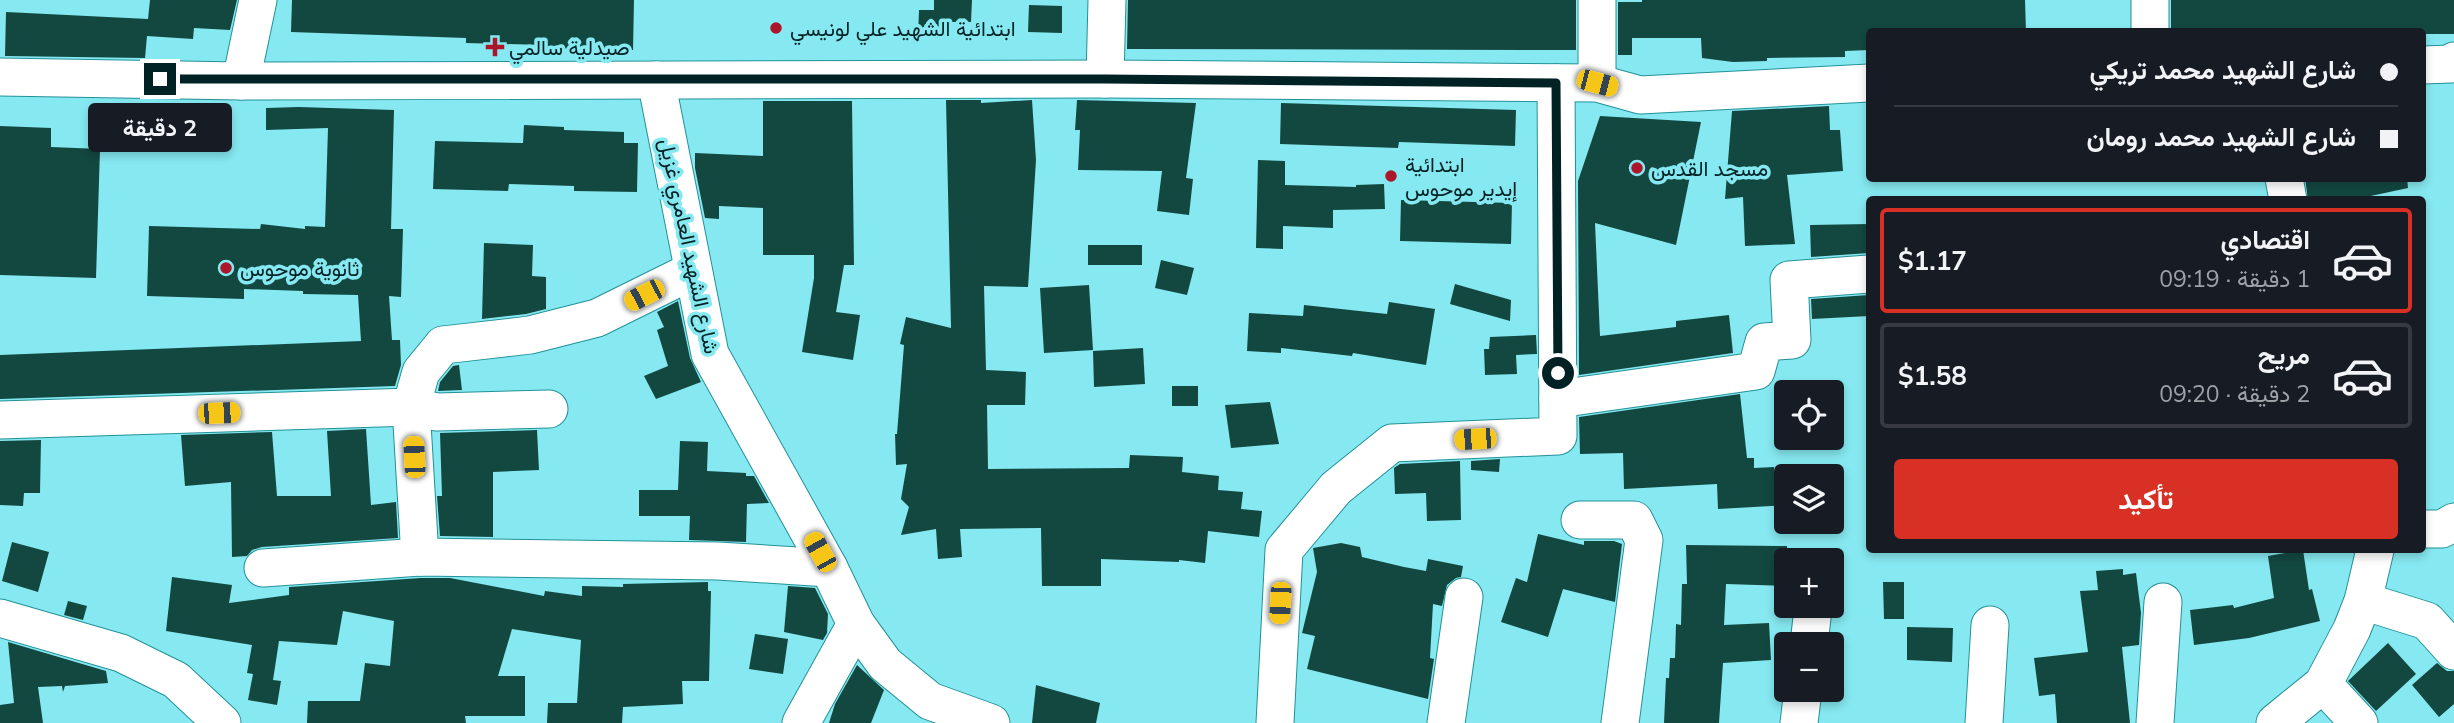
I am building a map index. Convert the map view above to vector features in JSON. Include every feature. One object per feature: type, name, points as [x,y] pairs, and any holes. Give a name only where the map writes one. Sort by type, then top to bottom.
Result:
[{"type":"street","points":[[241,81],[258,0]]},
{"type":"street","points":[[1105,79],[1107,0]]},
{"type":"street","points":[[1597,0],[1597,83]]},
{"type":"street","points":[[2150,0],[2150,28]]},
{"type":"street","points":[[2426,65],[2451,64],[2454,61]]},
{"type":"street","points":[[0,77],[241,81],[1105,79],[1597,83],[1640,95],[1866,83]]},
{"type":"street","name":"شارع الشهيد العامري غزيل","points":[[656,80],[710,354],[829,568],[856,625],[884,664],[930,701],[991,723]]},
{"type":"street","points":[[1275,723],[1283,550],[1336,488],[1392,443],[1558,436],[1556,83]]},
{"type":"street","points":[[420,557],[411,407],[421,372],[443,345],[530,335],[597,318],[692,271]]},
{"type":"street","points":[[1558,399],[1756,371],[1763,342],[1792,341],[1789,279],[1866,274]]},
{"type":"street","points":[[0,420],[411,407],[437,412],[549,409]]},
{"type":"street","points":[[1580,520],[1634,520],[1644,540],[1620,723]]},
{"type":"street","points":[[2426,529],[2442,528],[2454,522]]},
{"type":"street","points":[[2275,723],[2323,684],[2352,629],[2363,601],[2374,553]]},
{"type":"street","points":[[264,568],[420,557],[718,561],[829,568]]},
{"type":"street","points":[[1447,723],[1464,597]]},
{"type":"street","points":[[2363,601],[2427,621],[2454,651]]},
{"type":"street","points":[[2155,723],[2163,602]]},
{"type":"street","points":[[0,618],[121,653],[176,680],[222,723]]},
{"type":"street","points":[[802,723],[856,625]]},
{"type":"street","points":[[1984,723],[1990,625]]},
{"type":"street","points":[[2323,684],[2359,723]]},
{"type":"street","points":[[1799,723],[1802,702]]},
{"type":"building","points":[[150,0],[237,0],[230,30],[194,28],[193,39],[147,36],[145,58],[5,56],[6,12],[148,19]]},
{"type":"building","points":[[292,0],[634,0],[633,50],[466,43],[466,38],[291,32]]},
{"type":"building","points":[[934,0],[972,0],[971,22],[952,22],[952,38],[918,37],[919,10],[934,10]]},
{"type":"building","points":[[1128,0],[1576,0],[1576,50],[1127,49]]},
{"type":"building","points":[[2025,0],[2026,28],[1866,28],[1866,50],[1845,51],[1845,57],[1767,58],[1767,61],[1733,62],[1702,58],[1701,38],[1632,38],[1632,55],[1618,55],[1618,2]]},
{"type":"building","points":[[2171,0],[2454,0],[2454,34],[2426,34],[2426,28],[2171,28]]},
{"type":"building","points":[[1029,5],[1062,6],[1062,33],[1028,32]]},
{"type":"building","points":[[946,100],[981,100],[981,103],[1032,100],[1036,160],[1028,287],[984,286],[986,370],[1026,372],[1025,405],[987,405],[988,469],[1129,468],[1130,455],[1183,457],[1182,472],[1219,476],[1218,490],[1243,492],[1241,509],[1262,511],[1259,537],[1208,531],[1205,563],[1101,559],[1101,586],[1042,586],[1041,528],[960,529],[962,557],[938,559],[936,529],[901,535],[909,507],[901,499],[907,464],[896,465],[895,434],[904,345],[900,344],[906,317],[951,328]]},
{"type":"building","points":[[1077,100],[1196,103],[1186,178],[1193,179],[1189,215],[1157,211],[1162,171],[1078,170],[1080,130],[1075,130]]},
{"type":"building","points":[[763,101],[852,101],[854,265],[844,265],[836,312],[860,315],[853,360],[802,352],[814,278],[814,255],[763,255],[763,208],[719,206],[719,219],[705,218],[695,168],[695,153],[763,156]]},
{"type":"building","points":[[1281,103],[1516,110],[1515,146],[1399,142],[1398,148],[1280,144]]},
{"type":"building","points":[[1829,106],[1830,130],[1840,130],[1843,171],[1787,175],[1795,244],[1745,246],[1743,197],[1725,199],[1732,111]]},
{"type":"building","points":[[266,108],[394,110],[391,229],[403,229],[401,297],[389,296],[392,340],[400,340],[401,365],[395,386],[0,399],[0,355],[361,341],[358,295],[244,289],[244,299],[147,296],[149,226],[260,229],[261,224],[305,229],[305,226],[325,227],[328,128],[266,130]]},
{"type":"building","name":"مسجد القدس","points":[[1600,116],[1701,122],[1676,245],[1595,223],[1600,336],[1676,327],[1676,321],[1729,315],[1733,353],[1579,375],[1578,181]]},
{"type":"building","points":[[154,122],[183,126],[179,149],[150,146],[114,147],[113,123]]},
{"type":"building","points":[[524,125],[564,127],[564,130],[624,132],[624,143],[638,143],[637,192],[574,191],[574,186],[509,184],[508,191],[433,189],[435,141],[523,143]]},
{"type":"building","points":[[0,126],[51,128],[51,147],[100,149],[96,278],[0,275]]},
{"type":"building","points":[[1258,160],[1285,161],[1285,185],[1356,187],[1384,184],[1385,209],[1333,210],[1333,228],[1283,226],[1283,249],[1256,248]]},
{"type":"building","points":[[2306,182],[2407,182],[2408,188],[2371,196],[2307,196]]},
{"type":"building","points":[[1401,200],[1512,203],[1511,244],[1400,241]]},
{"type":"building","points":[[1866,224],[1866,253],[1811,257],[1810,225]]},
{"type":"building","points":[[484,243],[533,245],[532,276],[546,277],[546,309],[482,319]]},
{"type":"building","points":[[1088,245],[1142,245],[1142,265],[1088,265]]},
{"type":"building","points":[[1161,260],[1194,268],[1187,295],[1155,288]]},
{"type":"building","points":[[1455,284],[1511,300],[1510,321],[1450,304]]},
{"type":"building","points":[[1089,285],[1093,350],[1044,353],[1040,288]]},
{"type":"building","points":[[1866,295],[1866,316],[1812,319],[1811,299]]},
{"type":"building","points":[[678,301],[690,358],[701,382],[656,399],[644,376],[668,366],[657,330],[664,327],[657,312]]},
{"type":"building","points":[[1389,302],[1435,309],[1426,365],[1353,353],[1352,356],[1281,348],[1281,353],[1247,351],[1249,313],[1303,316],[1304,305],[1387,314]]},
{"type":"building","points":[[1536,335],[1537,354],[1516,355],[1517,374],[1485,375],[1484,349],[1489,349],[1490,337]]},
{"type":"building","points":[[1143,348],[1145,384],[1094,387],[1093,351]]},
{"type":"building","points":[[459,365],[462,390],[438,391],[440,382],[453,366]]},
{"type":"building","points":[[1172,386],[1198,386],[1198,406],[1172,406]]},
{"type":"building","points":[[1740,394],[1747,458],[1754,458],[1754,468],[1774,467],[1774,506],[1718,509],[1717,484],[1624,489],[1623,453],[1580,454],[1579,417]]},
{"type":"building","points":[[1270,402],[1279,444],[1231,448],[1225,405]]},
{"type":"building","points":[[366,429],[371,505],[396,502],[398,538],[262,547],[252,550],[247,556],[232,557],[231,482],[185,486],[181,435],[272,432],[277,496],[331,496],[327,431]]},
{"type":"building","points":[[537,430],[539,470],[493,472],[493,537],[440,536],[437,496],[442,496],[440,433]]},
{"type":"building","points":[[41,440],[40,493],[24,493],[23,506],[0,505],[0,441]]},
{"type":"building","points":[[680,441],[708,442],[707,471],[746,473],[746,476],[754,476],[769,503],[747,504],[746,542],[689,540],[690,516],[639,516],[639,490],[678,490]]},
{"type":"building","points":[[1500,459],[1499,472],[1471,470],[1471,461]]},
{"type":"building","points":[[1460,461],[1461,520],[1427,521],[1426,493],[1395,494],[1394,468],[1400,464]]},
{"type":"building","points":[[1538,534],[1584,545],[1584,541],[1614,541],[1622,544],[1615,602],[1563,589],[1548,637],[1501,622],[1516,578],[1527,582]]},
{"type":"building","points":[[12,542],[49,552],[38,592],[2,581]]},
{"type":"building","points":[[1341,543],[1360,547],[1362,557],[1404,567],[1426,571],[1428,559],[1463,566],[1461,577],[1447,585],[1442,606],[1433,604],[1430,658],[1434,659],[1428,699],[1307,669],[1315,636],[1302,633],[1317,572],[1313,548]]},
{"type":"building","points":[[1686,545],[1787,546],[1774,548],[1774,586],[1726,584],[1724,625],[1769,623],[1771,660],[1723,663],[1719,723],[1664,723],[1666,678],[1669,678],[1670,658],[1675,658],[1676,624],[1681,625],[1682,584],[1687,584]]},
{"type":"building","points":[[2303,553],[2309,590],[2312,589],[2320,621],[2249,638],[2194,645],[2190,610],[2233,605],[2234,608],[2274,598],[2268,556]]},
{"type":"building","points":[[2123,569],[2123,575],[2136,573],[2141,613],[2139,645],[2122,647],[2130,723],[2057,723],[2055,694],[2039,696],[2034,658],[2088,652],[2080,591],[2098,590],[2096,571]]},
{"type":"building","points":[[172,577],[232,585],[229,603],[289,595],[289,587],[421,578],[450,578],[544,596],[545,591],[582,596],[582,586],[623,587],[623,584],[708,582],[708,591],[711,591],[709,681],[682,681],[683,704],[623,707],[622,723],[547,723],[548,703],[577,703],[581,640],[512,629],[498,676],[525,676],[525,716],[465,716],[466,723],[307,723],[308,701],[360,701],[365,663],[390,666],[394,621],[343,611],[337,645],[279,641],[273,680],[281,681],[277,705],[248,700],[253,674],[247,673],[252,645],[166,631]]},
{"type":"building","points":[[1883,582],[1904,582],[1904,619],[1884,619]]},
{"type":"building","points":[[788,586],[815,588],[828,614],[827,633],[823,640],[784,632]]},
{"type":"building","points":[[68,601],[87,606],[83,620],[64,615]]},
{"type":"building","points":[[1907,627],[1953,628],[1952,662],[1907,660]]},
{"type":"building","points":[[755,634],[788,639],[783,674],[749,669]]},
{"type":"building","points":[[8,642],[106,671],[108,683],[65,686],[63,692],[62,686],[38,687],[43,723],[0,723],[0,705],[14,703]]},
{"type":"building","points":[[2388,643],[2416,674],[2376,711],[2348,681]]},
{"type":"building","points":[[2437,663],[2447,671],[2454,671],[2454,704],[2439,717],[2412,685]]},
{"type":"building","points":[[857,665],[884,690],[871,723],[829,723],[835,704]]},
{"type":"building","points":[[1036,685],[1100,703],[1096,723],[1032,723]]},
{"type":"place","name":"ابتدائية الشهيد علي لونيسي","points":[[776,28]]},
{"type":"place","name":"صيدلية سالمي","points":[[495,47]]},
{"type":"place","name":"مسجد القدس","points":[[1637,168]]},
{"type":"place","name":"ابتدائية إيدير موحوس","points":[[1391,176]]},
{"type":"place","name":"ثانوية موحوس","points":[[226,268]]},
{"type":"route","points":[[160,79],[1105,79],[1556,83],[1558,373]]}]
